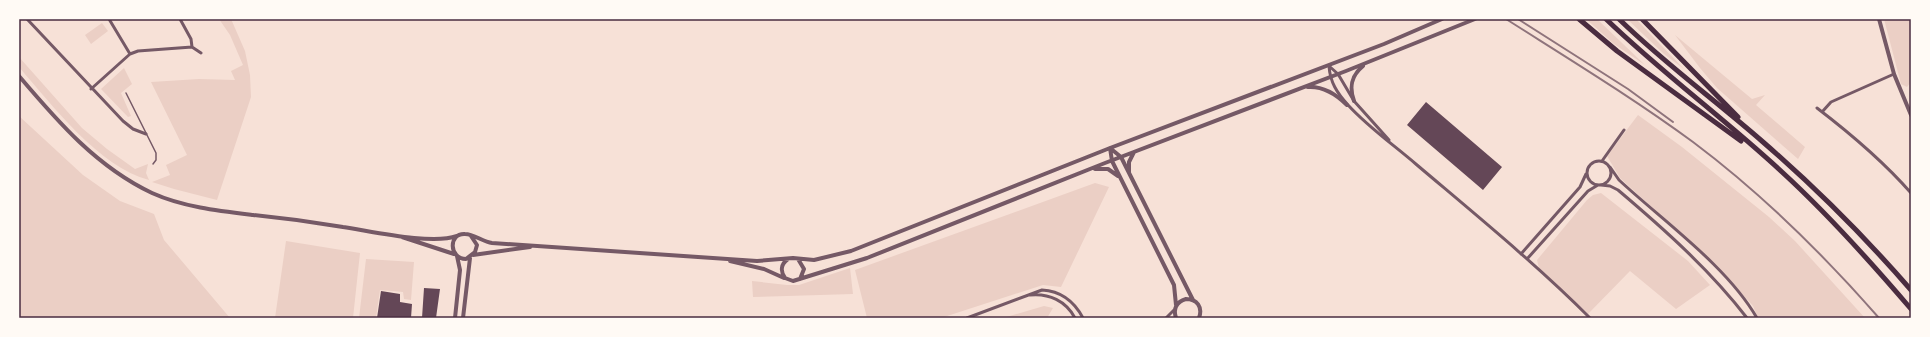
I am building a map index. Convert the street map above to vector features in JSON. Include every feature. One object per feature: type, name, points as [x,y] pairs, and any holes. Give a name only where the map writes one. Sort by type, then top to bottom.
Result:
[{"type":"main road","points":[[1579,19],[1596,35],[1622,55],[1766,157]]},
{"type":"main road","points":[[1606,19],[1664,72],[1766,157],[1843,231],[1911,309]]},
{"type":"main road","points":[[1620,19],[1653,51],[1762,141]]},
{"type":"main road","points":[[1642,19],[1762,141],[1854,226],[1911,290]]},
{"type":"street","points":[[27,19],[91,89],[123,121],[133,129],[146,134]]},
{"type":"street","points":[[109,19],[130,54]]},
{"type":"street","points":[[180,19],[191,39],[192,47]]},
{"type":"street","points":[[19,76],[56,120],[84,148],[121,175],[153,193],[207,208],[386,233],[434,238],[460,235],[471,236],[487,242],[536,246],[765,261],[798,259],[806,261],[822,259],[851,251],[1110,148],[1329,66],[1442,19]]},
{"type":"street","points":[[720,258],[764,270],[793,281],[867,258],[1085,171],[1304,88],[1475,19]]},
{"type":"street","points":[[1879,19],[1894,74],[1911,115]]},
{"type":"street","points":[[91,89],[130,54],[149,49],[192,47],[201,53]]},
{"type":"street","points":[[1354,101],[1350,89],[1351,82],[1358,70],[1366,63]]},
{"type":"street","points":[[1329,66],[1338,74],[1341,83],[1354,101],[1390,141]]},
{"type":"street","points":[[1329,66],[1330,77],[1334,86],[1347,105]]},
{"type":"street","points":[[1822,112],[1831,102],[1894,74]]},
{"type":"street","points":[[1304,88],[1312,87],[1326,90],[1347,105],[1369,126],[1390,141],[1527,259],[1590,318]]},
{"type":"street","points":[[1817,108],[1853,136],[1891,171],[1911,193]]},
{"type":"street","points":[[1602,161],[1624,130]]},
{"type":"street","points":[[1110,148],[1121,157],[1193,300],[1200,310],[1199,318]]},
{"type":"street","points":[[1110,148],[1112,161],[1174,285],[1176,318]]},
{"type":"street","points":[[1130,176],[1129,162],[1134,152]]},
{"type":"street","points":[[1521,254],[1580,187],[1591,162],[1602,161],[1610,167],[1621,182],[1712,264],[1736,290],[1757,318]]},
{"type":"street","points":[[1527,259],[1588,191],[1610,178],[1610,167]]},
{"type":"street","points":[[1085,171],[1108,169],[1118,176],[1123,184]]},
{"type":"street","points":[[1586,174],[1591,182],[1600,185],[1608,185],[1616,189],[1687,251],[1714,277],[1748,318]]},
{"type":"street","points":[[386,233],[456,255],[463,259],[471,256],[536,246]]},
{"type":"street","points":[[455,318],[460,270],[452,243],[460,235]]},
{"type":"street","points":[[463,318],[471,256],[477,245],[471,236]]},
{"type":"street","points":[[788,259],[783,264],[781,271],[788,280]]},
{"type":"street","points":[[798,259],[804,265],[804,273],[800,279]]},
{"type":"street","points":[[967,318],[1024,295],[1042,290],[1058,293],[1074,304],[1083,318]]},
{"type":"street","points":[[1024,295],[1041,294],[1054,298],[1065,305],[1075,318]]},
{"type":"street","points":[[1166,318],[1182,300],[1193,300]]},
{"type":"lane","points":[[126,93],[156,153],[156,160],[153,164]]},
{"type":"shaded area","points":[[219,19],[231,19],[245,51],[250,75],[251,97],[217,200],[152,182],[170,175],[166,165],[187,155],[151,82],[199,79],[235,80],[231,71],[243,65],[230,35]]},
{"type":"shaded area","points":[[1586,19],[1597,19],[1645,65],[1614,44]]},
{"type":"shaded area","points":[[1627,19],[1636,19],[1684,69],[1664,54]]},
{"type":"shaded area","points":[[1884,19],[1911,19],[1911,82],[1907,87],[1901,84]]},
{"type":"shaded area","points":[[102,23],[108,31],[91,44],[85,35]]},
{"type":"shaded area","points":[[1675,35],[1752,99],[1765,95],[1756,105],[1805,147],[1798,159],[1717,88]]},
{"type":"shaded area","points":[[19,57],[82,128],[107,149],[135,169],[148,164],[146,173],[149,180],[130,173],[112,162],[78,133],[61,116],[19,67]]},
{"type":"shaded area","points":[[124,68],[132,84],[121,93],[131,116],[128,117],[101,89]]},
{"type":"shaded area","points":[[1638,115],[1682,147],[1769,217],[1795,241],[1865,318],[1758,318],[1753,306],[1725,275],[1620,178],[1607,156]]},
{"type":"shaded area","points":[[19,116],[83,175],[120,201],[154,214],[164,240],[230,318],[19,318]]},
{"type":"shaded area","points":[[1095,183],[1109,187],[1061,287],[1043,285],[941,318],[867,318],[855,270]]},
{"type":"shaded area","points":[[1601,193],[1688,261],[1710,285],[1676,309],[1630,271],[1588,314],[1539,268],[1537,260],[1587,200],[1593,195]]},
{"type":"shaded area","points":[[286,241],[360,253],[353,318],[275,318]]},
{"type":"shaded area","points":[[366,259],[414,262],[411,300],[404,299],[403,292],[380,290],[376,318],[359,318]]},
{"type":"shaded area","points":[[850,268],[853,294],[753,297],[752,281],[799,285]]},
{"type":"shaded area","points":[[1044,306],[1053,308],[1047,318],[1003,318]]},
{"type":"building","points":[[1426,102],[1502,167],[1483,190],[1407,125]]},
{"type":"building","points":[[424,288],[440,289],[436,318],[422,318]]},
{"type":"building","points":[[381,291],[400,294],[400,302],[412,304],[411,318],[377,318]]},
{"type":"railway","points":[[1506,19],[1647,110],[1693,142],[1743,182],[1790,225],[1836,271],[1879,318]]},
{"type":"railway","points":[[1518,19],[1628,89],[1673,122]]}]
